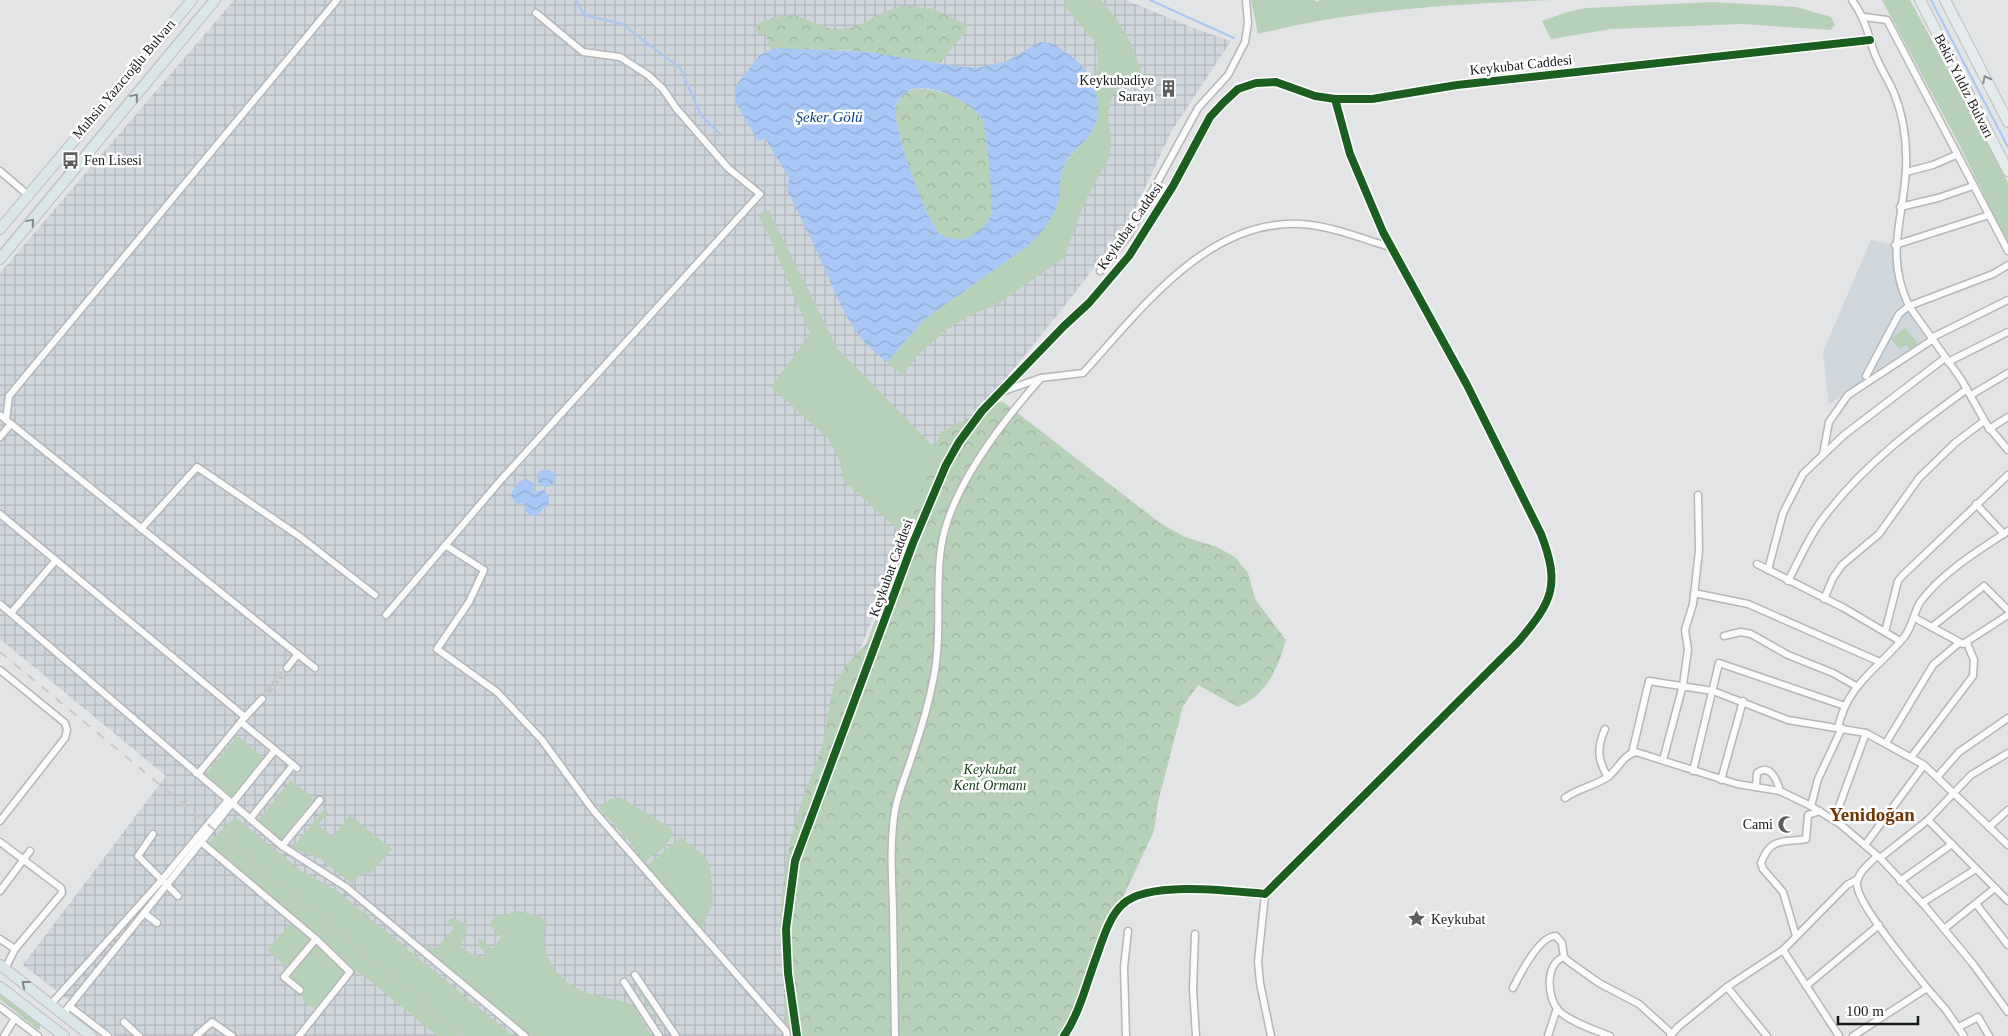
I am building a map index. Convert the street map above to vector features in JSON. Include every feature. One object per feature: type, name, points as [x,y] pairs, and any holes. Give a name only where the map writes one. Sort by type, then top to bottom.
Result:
[{"type":"highway","name":"Muhsin Yazıcıoğlu Bulvarı","points":[[0,228],[192,0]]},
{"type":"highway","name":"Muhsin Yazıcıoğlu Bulvarı","points":[[0,259],[215,0]]},
{"type":"highway","points":[[2,967],[51,1004],[66,1010],[91,1036]]},
{"type":"highway","points":[[0,986],[61,1035]]},
{"type":"main road","name":"Bekir Yıldız Bulvarı","points":[[1920,0],[2008,171]]},
{"type":"main road","name":"Bekir Yıldız Bulvarı","points":[[1945,0],[2008,122]]},
{"type":"street","points":[[0,437],[9,422],[10,396],[337,0]]},
{"type":"street","points":[[1100,271],[1128,236],[1198,108],[1228,75],[1245,42],[1248,23],[1246,0]]},
{"type":"street","points":[[1852,0],[1864,17],[1870,40],[1899,109],[1905,147],[1906,172],[1895,245],[1902,287],[1909,306],[1969,392],[1989,429],[2008,450]]},
{"type":"street","points":[[386,615],[445,545],[760,194],[728,168],[648,75],[620,57],[583,52],[536,13]]},
{"type":"street","points":[[1864,17],[1887,20],[1956,155],[2008,251]]},
{"type":"street","name":"Keykubat Caddesi","points":[[797,1036],[788,973],[786,929],[790,884],[798,850],[935,489],[959,442],[978,416],[1064,326],[1089,303],[1129,256],[1173,186],[1210,117],[1238,89],[1256,83],[1276,82],[1316,96],[1336,100],[1372,100],[1458,85],[1870,40]]},
{"type":"street","points":[[1271,1036],[1260,983],[1258,962],[1265,894],[1518,642],[1540,616],[1551,590],[1551,562],[1541,534],[1462,376],[1392,248],[1350,154],[1336,100]]},
{"type":"street","points":[[1906,172],[1934,165],[1956,155]]},
{"type":"street","points":[[0,171],[28,195]]},
{"type":"street","points":[[1900,208],[1973,186]]},
{"type":"street","points":[[1895,245],[1989,215]]},
{"type":"street","points":[[1000,393],[1041,378],[1083,373],[1173,276],[1214,248],[1254,231],[1280,225],[1311,225],[1392,248]]},
{"type":"street","points":[[1866,376],[1899,314],[1909,306],[1993,274],[2008,265]]},
{"type":"street","points":[[1823,454],[1829,422],[1848,395],[1932,339],[2008,300]]},
{"type":"street","points":[[1768,570],[1776,536],[1794,489],[1803,474],[1823,454],[1882,404],[1946,360],[2008,332]]},
{"type":"street","points":[[1788,581],[1827,513],[1898,439],[1969,392],[2008,373]]},
{"type":"street","points":[[895,1036],[892,874],[894,818],[934,676],[940,625],[939,568],[943,533],[950,512],[985,451],[1009,416],[1041,378]]},
{"type":"street","points":[[0,415],[314,668]]},
{"type":"street","points":[[1989,429],[2008,417]]},
{"type":"street","points":[[1824,599],[1833,578],[1842,565],[1882,530],[1919,478],[1945,451],[1984,420]]},
{"type":"street","points":[[142,529],[197,467],[299,536],[375,596]]},
{"type":"street","points":[[1885,632],[1898,581],[2008,475]]},
{"type":"street","points":[[1663,760],[1684,685],[1688,649],[1685,630],[1694,593],[1699,538],[1698,495]]},
{"type":"street","points":[[1811,806],[1818,779],[1840,728],[1844,706],[1856,686],[1900,641],[1922,600],[1938,583],[1965,560],[2006,533],[1976,504]]},
{"type":"street","points":[[0,514],[243,720],[295,767],[250,819]]},
{"type":"street","points":[[445,545],[484,570],[470,602],[437,649],[497,692],[542,740],[593,810],[786,1031],[787,1036]]},
{"type":"street","points":[[11,613],[56,560]]},
{"type":"street","points":[[1757,564],[1900,641]]},
{"type":"street","points":[[1933,626],[1984,586],[2008,610]]},
{"type":"street","points":[[1694,593],[1748,604],[1880,662]]},
{"type":"street","points":[[0,604],[282,846],[346,887],[525,1036]]},
{"type":"street","points":[[1886,742],[1933,665],[2008,614]]},
{"type":"street","points":[[1912,756],[1973,676],[1974,660],[1963,643],[1933,626],[1914,618]]},
{"type":"street","points":[[1724,636],[1741,632],[1751,634],[1788,655],[1833,673],[1856,686]]},
{"type":"street","points":[[287,668],[298,654]]},
{"type":"street","points":[[1693,771],[1718,665],[1721,663],[1844,706]]},
{"type":"street","points":[[0,670],[65,723],[67,730],[65,738],[0,821]]},
{"type":"street","points":[[1565,798],[1573,792],[1608,777],[1632,753],[1649,681],[1713,691],[1788,720],[1866,733],[1886,742],[1912,756],[1938,776],[2008,845]]},
{"type":"street","points":[[196,772],[198,774],[262,699]]},
{"type":"street","points":[[1721,780],[1743,701]]},
{"type":"street","points":[[1938,776],[1959,752],[2008,718]]},
{"type":"street","points":[[1605,729],[1598,754],[1601,765],[1608,777]]},
{"type":"street","points":[[1834,820],[1866,733]]},
{"type":"street","points":[[108,1036],[66,1010],[144,913],[163,883],[275,750]]},
{"type":"street","points":[[1632,753],[1640,753],[1721,780],[1780,791],[1834,820],[1879,857],[1922,903],[1973,964],[2008,1012]]},
{"type":"street","points":[[1513,988],[1541,943],[1546,938],[1552,936],[1559,938],[1562,943],[1564,957],[1599,983],[1639,1004],[1671,1035],[1727,987],[1783,950],[1847,885],[1858,879],[1879,857],[1928,820],[1971,775],[2008,753]]},
{"type":"street","points":[[1865,845],[1924,765]]},
{"type":"street","points":[[1756,786],[1757,773],[1761,770],[1768,770],[1773,774],[1780,791]]},
{"type":"street","points":[[282,846],[320,800]]},
{"type":"street","points":[[51,1004],[201,842],[230,802]]},
{"type":"street","points":[[1989,827],[2008,810]]},
{"type":"street","points":[[1796,936],[1783,892],[1763,869],[1762,863],[1771,846],[1776,842],[1806,839],[1808,815],[1820,811]]},
{"type":"street","points":[[1928,820],[2008,901]]},
{"type":"street","points":[[153,834],[138,856],[178,896]]},
{"type":"street","points":[[0,842],[61,888],[62,893],[2,967]]},
{"type":"street","points":[[201,842],[316,939],[350,972],[299,1036]]},
{"type":"street","points":[[1900,881],[1952,844]]},
{"type":"street","points":[[0,891],[30,851]]},
{"type":"street","points":[[1922,903],[1976,869]]},
{"type":"street","points":[[1858,879],[1858,892],[1879,925],[1959,1027],[1964,1036]]},
{"type":"street","points":[[1944,929],[1995,888]]},
{"type":"street","points":[[1064,1036],[1082,1002],[1107,931],[1118,910],[1126,901],[1151,893],[1182,889],[1265,894]]},
{"type":"street","points":[[1976,904],[2008,945]]},
{"type":"street","points":[[144,913],[157,923]]},
{"type":"street","points":[[1806,986],[1879,925]]},
{"type":"street","points":[[1126,1036],[1124,966],[1128,931]]},
{"type":"street","points":[[1195,934],[1193,989],[1196,1036]]},
{"type":"street","points":[[0,939],[15,949]]},
{"type":"street","points":[[300,990],[284,977],[316,939]]},
{"type":"street","points":[[1783,950],[1839,1036]]},
{"type":"street","points":[[1548,1036],[1557,1008],[1550,974],[1553,964],[1564,957]]},
{"type":"street","points":[[635,975],[676,1036]]},
{"type":"street","points":[[624,982],[659,1036]]},
{"type":"street","points":[[1727,987],[1767,1036]]},
{"type":"street","points":[[1853,1036],[1862,1033],[1927,988]]},
{"type":"street","points":[[0,1007],[38,1036]]},
{"type":"street","points":[[1557,1008],[1564,1015],[1610,1036]]},
{"type":"street","points":[[1959,1027],[1978,1017],[1990,1036]]},
{"type":"street","points":[[4,1036],[15,1018]]},
{"type":"street","points":[[124,1022],[139,1036]]},
{"type":"street","points":[[196,1036],[212,1022],[232,1036]]},
{"type":"shaded area","points":[[234,0],[1126,0],[1196,29],[1231,41],[1171,132],[1130,220],[1067,303],[977,414],[940,469],[864,639],[818,771],[781,904],[784,1012],[790,1036],[115,1036],[23,965],[166,776],[0,639],[0,273]]},
{"type":"shaded area","points":[[1871,240],[1892,244],[1902,303],[1927,341],[1829,404],[1823,352]]},
{"type":"green space","points":[[1064,0],[1100,0],[1121,26],[1136,55],[1143,77],[1114,91],[1108,114],[1111,139],[1110,156],[1083,206],[1064,258],[996,305],[973,314],[946,330],[918,355],[902,375],[887,362],[925,319],[1029,245],[1050,220],[1058,200],[1061,175],[1065,163],[1089,136],[1097,120],[1098,103],[1094,84],[1098,62],[1096,43],[1065,7]]},
{"type":"green space","points":[[1251,0],[1314,0],[1317,2],[1320,0],[1554,0],[1480,3],[1368,13],[1258,34]]},
{"type":"green space","points":[[1882,0],[1910,0],[1995,157],[2008,183],[2008,244],[1960,146]]},
{"type":"green space","points":[[1712,2],[1796,7],[1831,17],[1835,25],[1830,30],[1742,24],[1611,29],[1551,39],[1542,21],[1567,12],[1587,8]]},
{"type":"green space","points":[[907,6],[934,9],[967,25],[966,34],[961,37],[940,63],[848,50],[770,49],[766,34],[758,34],[756,30],[759,23],[776,17],[788,16],[800,17],[832,29],[850,28],[889,10]]},
{"type":"green space","points":[[916,89],[944,93],[962,101],[977,113],[984,126],[992,210],[983,227],[973,235],[962,239],[944,236],[933,224],[904,152],[896,118],[896,108],[903,96],[909,91]]},
{"type":"green space","points":[[763,211],[769,211],[837,348],[936,449],[937,460],[900,532],[843,480],[839,458],[828,438],[771,387],[810,334],[765,226],[759,218]]},
{"type":"green space","points":[[1905,328],[1918,343],[1910,350],[1906,345],[1900,349],[1891,339]]},
{"type":"green space","name":"Keykubat Kent Ormanı","points":[[1002,401],[1160,523],[1185,537],[1217,547],[1235,557],[1248,573],[1255,599],[1286,640],[1283,651],[1275,671],[1264,688],[1257,695],[1238,707],[1198,685],[1183,706],[1158,802],[1154,831],[1124,895],[1108,917],[1064,1036],[783,1036],[785,1023],[780,920],[784,874],[791,837],[822,747],[833,688],[845,667],[866,644],[907,537],[900,532],[936,460],[935,446],[941,432]]},
{"type":"green space","points":[[238,736],[266,760],[232,801],[203,777]]},
{"type":"green space","points":[[291,780],[315,800],[281,841],[257,822]]},
{"type":"green space","points":[[620,797],[671,828],[670,839],[667,844],[644,862],[630,842],[599,808],[611,799]]},
{"type":"green space","points":[[325,809],[328,812],[318,825],[332,837],[350,815],[392,849],[371,873],[360,874],[352,884],[321,859],[292,848]]},
{"type":"green space","points":[[235,817],[300,870],[337,891],[513,1036],[437,1036],[361,975],[207,844]]},
{"type":"green space","points":[[681,837],[703,855],[710,865],[713,901],[702,930],[647,866]]},
{"type":"green space","points":[[518,911],[541,917],[546,922],[544,945],[547,956],[560,975],[569,983],[590,994],[632,1004],[652,1036],[530,1036],[428,952],[428,945],[435,950],[454,928],[447,922],[452,918],[466,924],[467,931],[460,946],[472,954],[484,957],[486,952],[479,947],[478,937],[492,949],[501,938],[489,924],[494,917]]},
{"type":"green space","points":[[291,923],[350,974],[321,1007],[315,1009],[304,1002],[300,989],[289,980],[294,973],[267,950]]},
{"type":"green space","points":[[640,989],[670,1036],[638,990]]},
{"type":"green space","points":[[0,993],[40,1025],[40,1029],[37,1029],[0,999]]},
{"type":"water","name":"Şeker Gölü","points":[[1040,42],[1050,43],[1062,49],[1081,66],[1093,84],[1098,106],[1094,127],[1088,137],[1066,161],[1061,176],[1059,200],[1049,222],[1039,234],[1029,245],[925,319],[887,362],[863,340],[840,305],[787,190],[789,178],[765,138],[758,141],[736,103],[735,87],[760,55],[775,48],[869,52],[976,68],[1005,62]],"holes":[[[921,88],[941,91],[961,100],[977,113],[984,126],[992,208],[987,221],[967,238],[953,239],[945,237],[933,225],[904,152],[895,118],[895,108],[897,102],[904,94],[912,89]]]},
{"type":"water","points":[[546,469],[552,472],[555,478],[552,484],[546,487],[540,484],[537,478],[540,472]]},
{"type":"water","points":[[526,479],[534,484],[534,492],[543,490],[549,495],[549,503],[536,516],[529,515],[524,508],[525,503],[517,504],[511,497],[516,486]]},
{"type":"waterway","points":[[576,0],[584,15],[622,24],[680,68],[701,115],[720,134]]},
{"type":"waterway","points":[[1150,0],[1234,38]]},
{"type":"waterway","points":[[1931,0],[2008,147]]},
{"type":"tunnel","points":[[262,699],[287,668]]},
{"type":"tram line","points":[[0,249],[207,0]]},
{"type":"railway","points":[[0,652],[463,1036]]},
{"type":"cycle path","points":[[797,1036],[788,973],[786,929],[795,861],[913,543],[946,465],[959,442],[982,411],[1064,326],[1089,303],[1129,256],[1173,186],[1210,117],[1238,89],[1256,83],[1276,82],[1315,96],[1335,99],[1372,99],[1457,85],[1870,40]]},
{"type":"cycle path","points":[[1064,1036],[1079,1008],[1106,930],[1114,915],[1123,904],[1135,897],[1170,889],[1265,894],[1518,642],[1539,616],[1550,592],[1551,567],[1541,534],[1467,385],[1383,232],[1350,154],[1335,99]]},
{"type":"place","name":"Keykubadiye Sarayı","points":[[1168,88]]},
{"type":"place","name":"Fen Lisesi","points":[[70,160]]},
{"type":"place","name":"Cami","points":[[1787,824]]},
{"type":"place","name":"Keykubat","points":[[1417,919]]},
{"type":"district","name":"Yenidoğan","points":[[1872,814]]}]
